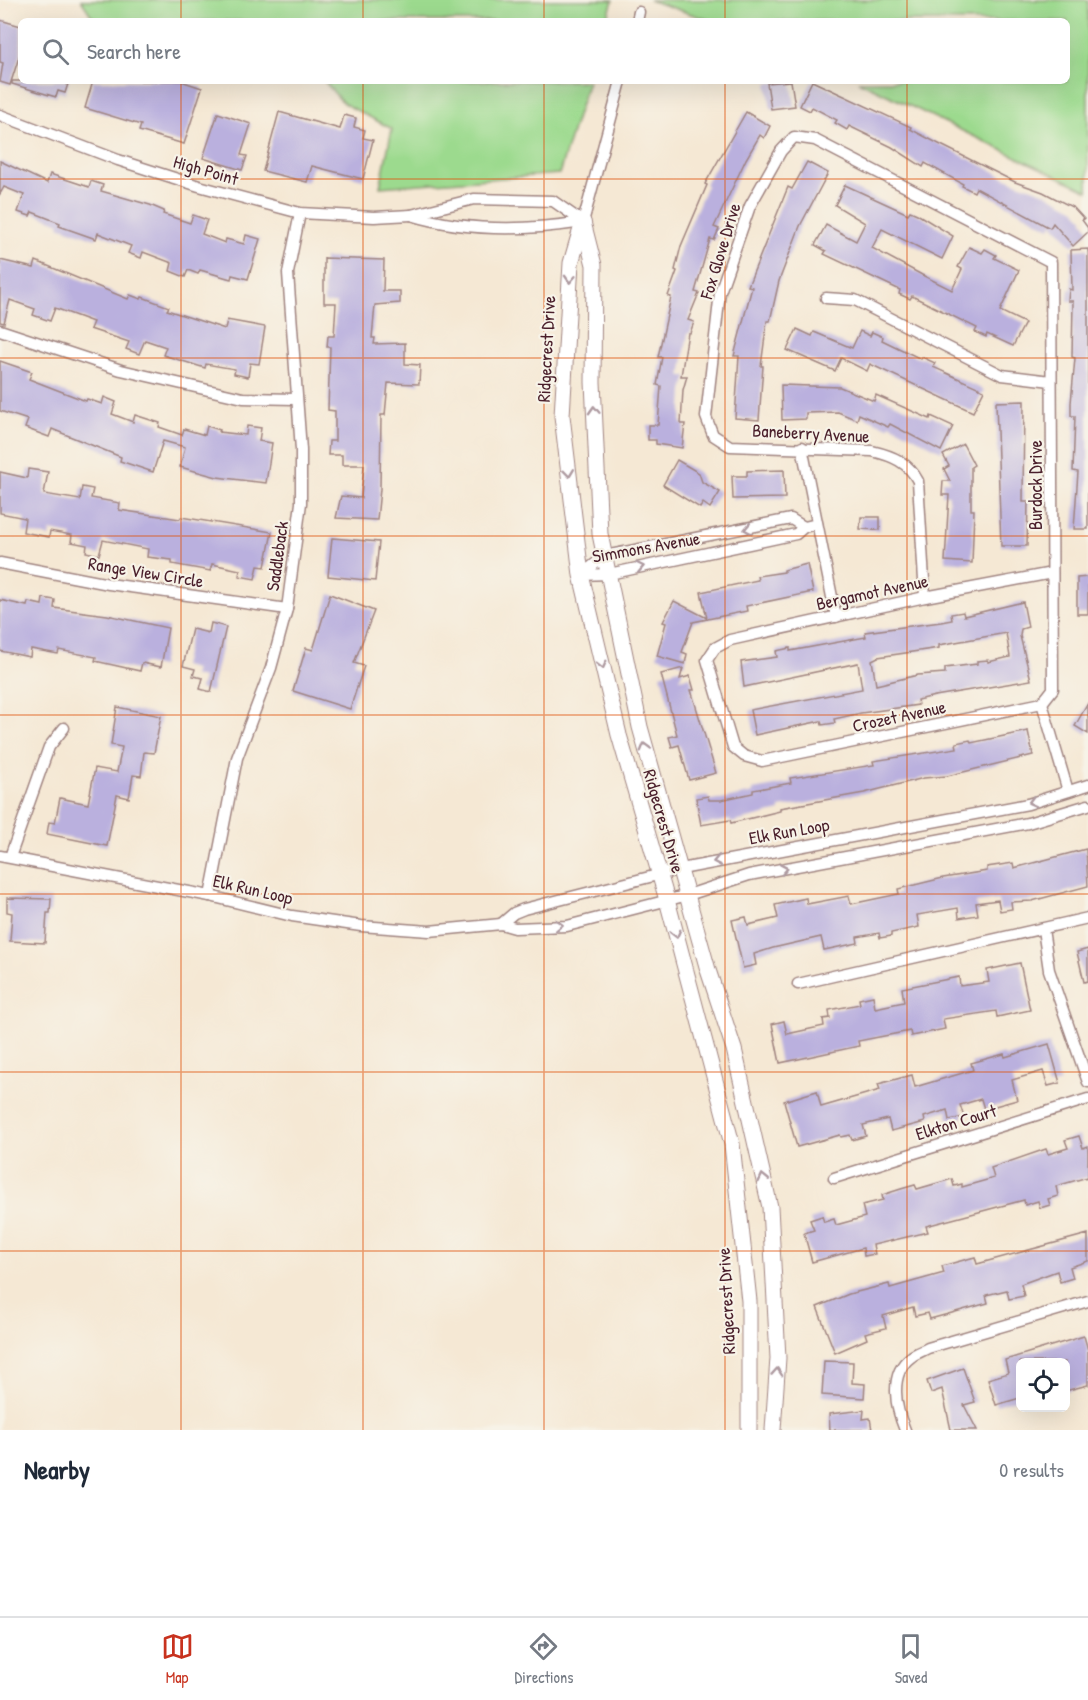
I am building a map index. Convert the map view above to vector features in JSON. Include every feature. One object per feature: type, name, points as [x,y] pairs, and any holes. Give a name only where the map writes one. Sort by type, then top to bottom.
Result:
[{"type":"street","name":"Ridgecrest Drive","points":[[620,84],[571,263],[562,416],[580,575],[619,735],[667,900],[732,1144],[749,1301],[749,1430]]},
{"type":"street","name":"High Point","points":[[0,115],[129,163],[199,186],[300,213],[374,217],[411,215],[462,226],[490,229],[518,226],[542,228],[583,222]]},
{"type":"street","name":"Fox Glove Drive","points":[[719,441],[713,435],[706,417],[720,292],[750,206],[781,151],[794,137],[815,140],[1051,262]]},
{"type":"street","name":"High Point","points":[[411,215],[431,208],[460,204],[474,199],[553,201],[583,222]]},
{"type":"street","points":[[460,204],[458,222],[462,226]]},
{"type":"street","name":"Saddleback","points":[[210,896],[237,758],[270,668],[287,609],[301,503],[301,450],[295,399],[288,273],[300,213]]},
{"type":"street","name":"Ridgecrest Drive","points":[[583,222],[594,265],[593,382],[600,534],[640,727],[708,970],[734,1049],[770,1207],[778,1358],[773,1430]]},
{"type":"street","name":"Burdock Drive","points":[[1042,703],[1053,689],[1051,262]]},
{"type":"street","points":[[826,298],[855,300],[1002,375],[1051,381]]},
{"type":"street","points":[[0,330],[121,370],[231,395],[295,399]]},
{"type":"street","name":"Baneberry Avenue","points":[[719,441],[738,446],[872,451],[890,455],[911,468],[918,481],[925,597]]},
{"type":"street","points":[[802,447],[836,617]]},
{"type":"street","name":"Simmons Avenue","points":[[580,575],[605,556],[790,519],[804,527]]},
{"type":"street","name":"Simmons Avenue","points":[[580,575],[609,574],[796,534],[804,527],[817,524]]},
{"type":"street","name":"Range View Circle","points":[[0,563],[108,584],[287,609]]},
{"type":"street","name":"Bergamot Avenue","points":[[762,761],[744,756],[733,747],[707,660],[715,648],[730,640],[925,597],[1052,573]]},
{"type":"street","points":[[1042,703],[1068,791]]},
{"type":"street","name":"Crozet Avenue","points":[[762,761],[1042,703]]},
{"type":"street","points":[[5,857],[49,747],[64,728]]},
{"type":"street","name":"Elk Run Loop","points":[[501,924],[524,909],[659,874],[1028,804],[1088,785]]},
{"type":"street","name":"Elk Run Loop","points":[[5,857],[210,896],[292,916],[361,926],[429,931],[501,924],[514,928],[567,926],[688,895],[749,875],[1028,823],[1088,805]]},
{"type":"street","points":[[798,984],[1088,918]]},
{"type":"street","points":[[1043,929],[1049,969],[1088,1082]]},
{"type":"street","name":"Elkton Court","points":[[834,1178],[1088,1099]]},
{"type":"street","points":[[905,1430],[897,1410],[896,1392],[900,1373],[909,1358],[928,1348],[1088,1301]]},
{"type":"green space","points":[[81,0],[613,0],[608,18],[93,18]]},
{"type":"green space","points":[[649,0],[1088,0],[1088,191],[864,84],[1070,84],[1070,18],[703,18]]},
{"type":"green space","points":[[327,84],[587,84],[559,174],[380,187],[392,129],[343,103]]},
{"type":"building","points":[[0,20],[18,25],[18,60],[10,85],[0,82],[3,63],[0,62]]},
{"type":"building","points":[[12,81],[18,81],[18,84],[68,84],[65,93],[58,91],[56,97],[12,84]]},
{"type":"building","points":[[92,84],[190,84],[202,88],[184,144],[139,131],[141,125],[85,108]]},
{"type":"building","points":[[767,84],[791,84],[795,106],[771,109]]},
{"type":"building","points":[[811,84],[818,84],[911,127],[910,129],[1015,182],[1043,192],[1074,208],[1084,219],[1082,220],[1088,232],[1073,246],[1053,223],[1050,228],[976,188],[974,192],[962,186],[963,184],[925,163],[923,167],[892,147],[849,126],[847,130],[835,123],[837,120],[812,107],[810,111],[800,106]]},
{"type":"building","points":[[279,112],[340,129],[344,115],[356,118],[354,127],[365,130],[363,138],[373,140],[363,179],[312,166],[307,182],[263,171]]},
{"type":"building","points":[[746,112],[770,126],[764,138],[760,135],[746,159],[714,227],[719,229],[714,240],[710,239],[695,292],[699,293],[688,320],[694,322],[688,333],[681,376],[687,376],[683,390],[681,424],[685,424],[682,448],[656,444],[656,440],[648,440],[648,425],[658,425],[661,386],[657,385],[662,357],[658,357],[671,297],[668,296],[677,271],[675,270],[681,246],[707,185],[705,184]]},
{"type":"building","points":[[218,113],[251,124],[241,155],[247,156],[242,170],[203,158]]},
{"type":"building","points":[[0,161],[47,183],[50,174],[89,187],[91,181],[103,185],[101,191],[150,205],[164,211],[163,214],[190,223],[193,215],[207,220],[202,234],[225,243],[226,239],[244,244],[246,235],[260,239],[248,279],[232,275],[231,279],[200,270],[198,274],[188,270],[185,277],[170,271],[172,263],[143,252],[141,258],[128,253],[131,246],[98,233],[96,239],[59,226],[60,223],[32,212],[30,216],[18,212],[24,195],[4,187],[0,194]]},
{"type":"building","points":[[807,162],[828,173],[800,226],[779,281],[770,321],[767,321],[761,366],[763,366],[759,420],[735,418],[739,356],[734,356],[752,287],[748,286],[788,187],[792,189]]},
{"type":"building","points":[[845,185],[908,214],[910,211],[917,214],[953,236],[942,259],[882,229],[872,248],[952,290],[962,269],[958,267],[969,247],[982,253],[985,249],[996,255],[994,258],[1019,270],[1000,311],[1025,323],[1013,346],[987,334],[986,337],[975,332],[977,328],[912,296],[910,299],[899,294],[900,290],[824,254],[826,251],[815,245],[826,225],[856,241],[865,223],[835,205]]},
{"type":"building","points":[[1088,249],[1088,529],[1074,529],[1078,472],[1073,471],[1075,416],[1071,416],[1071,403],[1075,358],[1072,357],[1073,301],[1068,301],[1069,289],[1072,290],[1071,250]]},
{"type":"building","points":[[324,258],[384,260],[383,291],[400,291],[400,303],[375,305],[372,338],[375,338],[374,344],[405,343],[405,364],[420,365],[419,384],[388,383],[385,415],[381,415],[380,489],[377,520],[336,518],[341,496],[361,498],[364,465],[342,465],[342,455],[328,455],[329,441],[335,441],[335,411],[328,410],[330,347],[327,347],[328,336],[334,336],[336,303],[324,303]]},
{"type":"building","points":[[0,260],[34,268],[36,261],[128,299],[130,295],[141,299],[142,297],[169,307],[167,310],[225,329],[227,320],[265,327],[259,364],[250,363],[248,377],[234,374],[235,369],[206,364],[205,368],[163,355],[166,347],[145,340],[139,354],[126,349],[129,342],[90,329],[93,322],[55,308],[50,321],[33,315],[35,309],[10,300],[4,323],[0,322]]},
{"type":"building","points":[[797,329],[812,336],[814,332],[852,348],[860,331],[870,336],[872,332],[883,337],[882,340],[921,359],[922,357],[935,363],[933,367],[984,390],[973,412],[870,364],[867,371],[841,358],[835,371],[787,350]]},
{"type":"building","points":[[0,361],[32,372],[29,379],[86,401],[87,399],[102,404],[104,397],[116,402],[112,414],[133,422],[135,415],[160,423],[159,427],[182,435],[184,429],[205,435],[207,426],[220,430],[219,432],[246,435],[247,426],[261,428],[259,441],[272,443],[266,483],[217,477],[180,467],[185,447],[163,441],[153,472],[120,461],[121,457],[52,429],[49,437],[25,428],[28,420],[0,411]]},
{"type":"building","points":[[781,385],[840,387],[874,401],[876,395],[930,419],[931,416],[953,426],[941,451],[890,424],[888,427],[859,414],[857,420],[838,412],[806,413],[806,419],[782,420]]},
{"type":"building","points":[[1024,401],[1023,502],[1028,502],[1027,546],[1001,546],[996,402]]},
{"type":"building","points":[[963,444],[974,465],[971,467],[971,510],[974,510],[972,563],[945,561],[949,495],[942,495],[943,481],[950,481],[944,469],[949,466],[943,455]]},
{"type":"building","points":[[677,460],[699,473],[702,482],[720,492],[710,508],[703,503],[700,508],[663,485]]},
{"type":"building","points":[[28,469],[48,472],[44,494],[80,500],[82,487],[93,489],[91,498],[120,503],[119,510],[180,519],[181,517],[272,532],[265,567],[258,566],[255,579],[239,576],[240,570],[212,564],[210,571],[172,564],[172,560],[147,557],[148,549],[103,540],[99,555],[86,552],[87,545],[71,542],[72,535],[50,531],[49,537],[23,532],[25,518],[0,513],[0,472],[27,478]]},
{"type":"building","points":[[784,470],[785,498],[733,499],[732,476],[747,476],[747,471]]},
{"type":"building","points":[[861,517],[880,517],[880,530],[860,529]]},
{"type":"building","points":[[332,538],[379,542],[375,581],[328,576]]},
{"type":"building","points":[[807,564],[813,592],[746,606],[747,611],[693,622],[682,652],[687,654],[685,664],[657,656],[666,623],[663,622],[674,601],[707,618],[701,592],[758,580],[757,576],[784,572],[784,570]]},
{"type":"building","points":[[1088,577],[1088,614],[1077,614],[1077,578]]},
{"type":"building","points":[[330,594],[374,611],[354,663],[364,666],[350,709],[293,691],[306,648],[313,650]]},
{"type":"building","points":[[43,598],[55,600],[54,608],[107,615],[168,628],[161,667],[142,663],[140,671],[95,661],[96,657],[59,650],[58,654],[31,649],[30,657],[0,651],[0,600],[27,606],[28,602],[42,605]]},
{"type":"building","points":[[1023,602],[1028,627],[1021,629],[1020,636],[1031,680],[935,696],[917,700],[918,705],[861,713],[834,719],[835,723],[822,725],[821,721],[755,735],[750,710],[862,689],[858,663],[744,687],[741,662],[777,657],[776,651],[790,648],[790,651],[866,637],[865,632],[952,620],[951,614],[963,612],[964,616]],"holes":[[[1006,633],[1010,657],[988,662],[988,660],[977,661],[977,664],[945,668],[945,673],[918,675],[876,685],[872,660]]]},
{"type":"building","points":[[211,623],[226,627],[211,692],[200,689],[203,678],[193,676],[195,669],[183,666],[192,629],[209,633]]},
{"type":"building","points":[[683,668],[680,679],[690,676],[694,690],[691,690],[716,773],[689,780],[679,745],[672,747],[669,737],[677,735],[661,674]]},
{"type":"building","points":[[1088,703],[1088,734],[1075,726]]},
{"type":"building","points":[[117,707],[161,716],[154,753],[144,752],[141,776],[133,775],[129,798],[117,795],[107,846],[47,834],[49,822],[55,823],[60,798],[88,804],[95,768],[117,772],[122,747],[111,745]]},
{"type":"building","points":[[1028,731],[1033,755],[947,776],[924,778],[864,793],[780,808],[780,811],[731,823],[730,820],[701,825],[696,798],[708,796],[709,800],[721,800],[753,793],[753,790],[791,783],[790,778],[874,765],[873,761],[957,748],[956,743],[970,740],[971,743]]},
{"type":"building","points":[[1086,849],[1088,886],[1032,901],[1011,902],[1012,909],[1000,911],[998,900],[976,903],[978,915],[959,918],[958,908],[917,915],[919,927],[891,933],[891,936],[880,938],[879,933],[857,937],[858,943],[824,950],[821,937],[773,948],[754,954],[756,965],[743,968],[732,920],[746,917],[748,925],[778,918],[775,905],[806,898],[807,904],[849,896],[851,904],[899,894],[898,889],[943,878],[987,871],[987,867],[1013,863],[1014,868]]},
{"type":"building","points":[[7,898],[51,899],[50,913],[47,913],[45,943],[10,941],[12,913],[7,912]]},
{"type":"building","points":[[1088,949],[1088,981],[1084,982],[1077,952]]},
{"type":"building","points":[[1020,963],[1030,1010],[997,1017],[996,1011],[943,1019],[945,1029],[911,1036],[910,1031],[858,1041],[859,1046],[780,1063],[772,1024],[784,1021],[787,1034],[824,1026],[823,1019],[830,1018],[829,1010],[860,1004],[859,999],[873,996],[875,1008],[904,1002],[902,988],[959,977],[960,986],[989,982],[987,970]]},
{"type":"building","points":[[1049,1044],[1060,1083],[1048,1086],[1043,1071],[1012,1080],[1017,1100],[984,1109],[981,1099],[960,1105],[964,1117],[949,1120],[947,1110],[924,1117],[925,1122],[891,1131],[888,1119],[863,1125],[866,1136],[852,1140],[850,1135],[841,1137],[840,1135],[797,1147],[784,1101],[817,1091],[821,1107],[880,1090],[878,1084],[912,1075],[915,1087],[973,1070],[971,1063],[1004,1054],[1005,1057]]},
{"type":"building","points":[[1079,1136],[1083,1148],[1088,1146],[1088,1177],[1056,1186],[1058,1196],[1048,1199],[1050,1205],[1040,1208],[1038,1201],[1025,1205],[1024,1200],[926,1226],[928,1232],[873,1245],[875,1254],[864,1256],[863,1248],[812,1262],[804,1233],[814,1230],[810,1220],[822,1216],[824,1222],[834,1219],[836,1225],[865,1217],[862,1205],[883,1200],[882,1195],[915,1185],[917,1189],[952,1179],[954,1186],[962,1184],[962,1187],[994,1178],[991,1168],[1046,1149],[1048,1154],[1068,1148],[1065,1140]]},
{"type":"building","points":[[1088,1234],[1088,1261],[1070,1267],[1073,1278],[1060,1282],[1057,1271],[1021,1284],[1024,1296],[1009,1299],[1007,1290],[986,1295],[988,1303],[930,1319],[928,1313],[915,1316],[913,1307],[883,1316],[886,1328],[865,1333],[867,1339],[835,1353],[817,1307],[849,1294],[889,1284],[890,1288],[944,1273],[942,1266],[975,1257],[977,1264]]},
{"type":"building","points":[[1084,1336],[1088,1350],[1088,1385],[1070,1390],[1070,1358],[1016,1358],[1016,1399],[996,1405],[988,1379],[1008,1373],[1005,1360]]},
{"type":"building","points":[[824,1361],[853,1362],[852,1383],[865,1384],[864,1398],[822,1395]]},
{"type":"building","points":[[963,1368],[975,1402],[964,1405],[977,1430],[951,1430],[942,1389],[931,1393],[927,1381]]},
{"type":"building","points":[[864,1410],[863,1419],[870,1418],[872,1430],[830,1430],[829,1414]]}]
